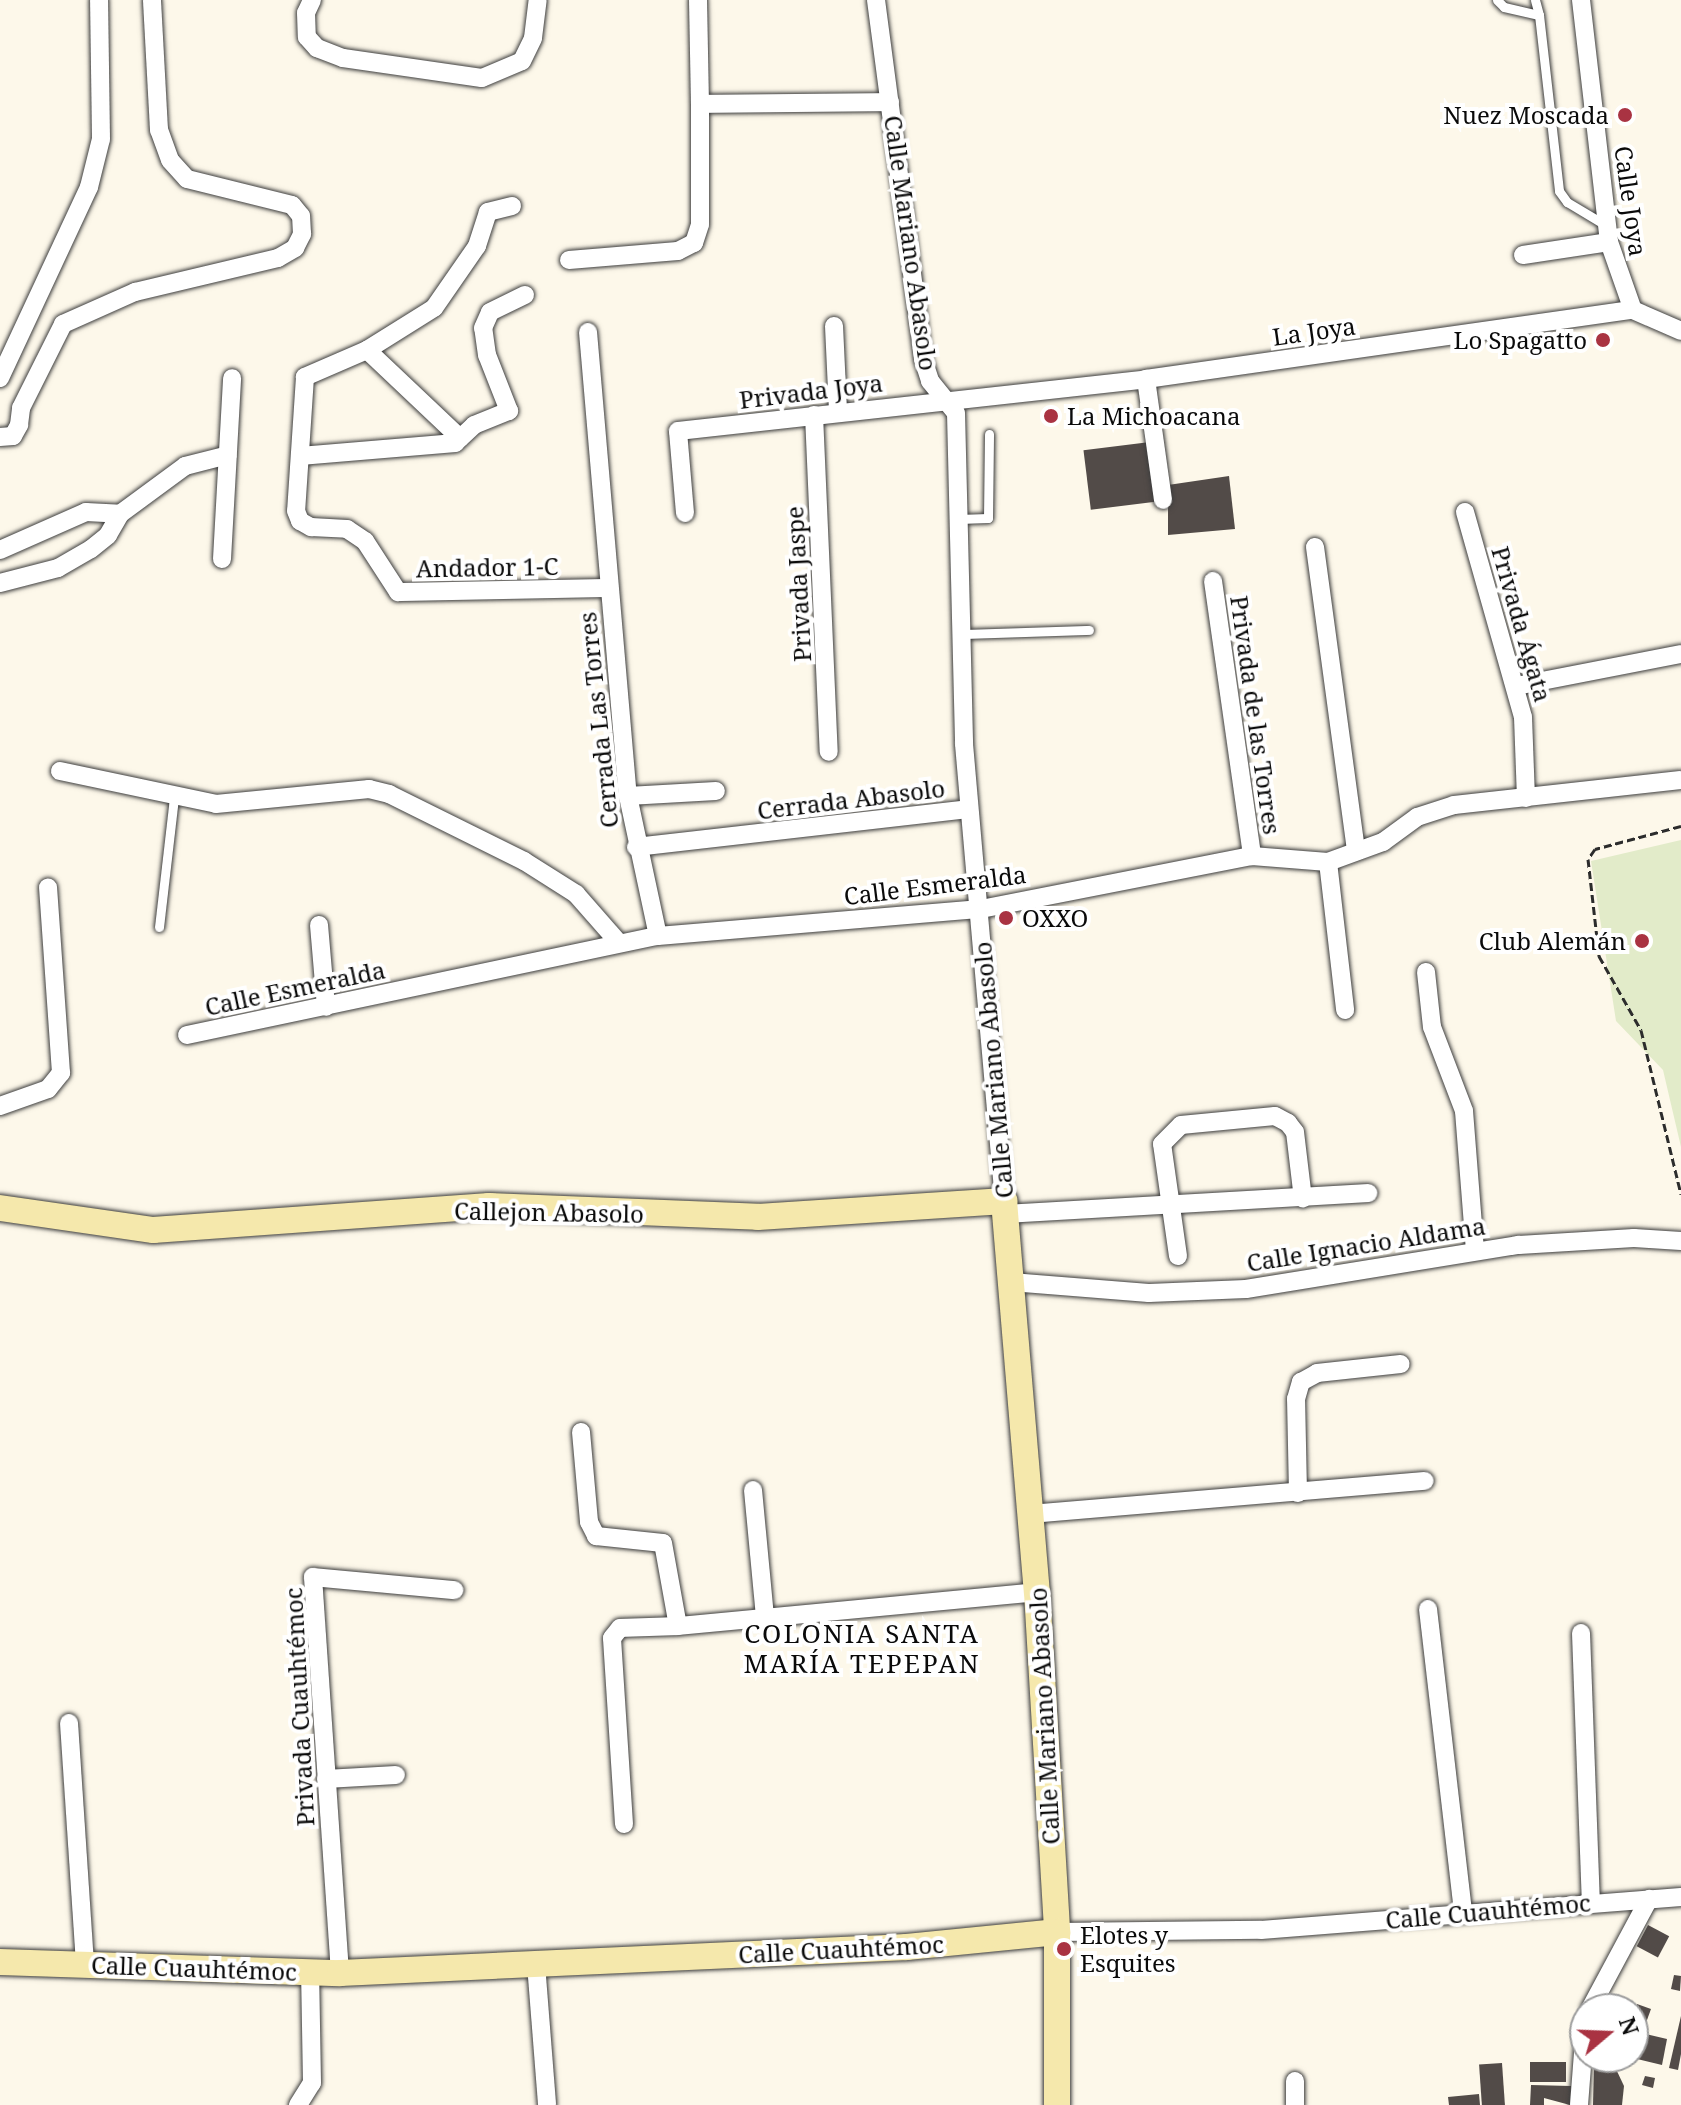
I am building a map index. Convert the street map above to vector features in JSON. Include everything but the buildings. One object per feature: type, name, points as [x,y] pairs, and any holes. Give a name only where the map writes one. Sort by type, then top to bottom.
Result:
[{"type":"street","points":[[0,378],[89,187],[101,139],[99,0]]},
{"type":"street","points":[[0,437],[13,436],[19,425],[21,408],[63,324],[135,292],[278,258],[295,248],[302,234],[301,216],[292,205],[187,179],[170,160],[159,130],[152,0]]},
{"type":"street","points":[[312,0],[306,13],[307,37],[317,48],[343,58],[482,78],[522,61],[533,38],[538,0]]},
{"type":"street","points":[[569,260],[678,251],[694,243],[700,224],[698,0]]},
{"type":"street","name":"Calle Mariano Abasolo","points":[[876,0],[923,359],[930,381],[949,399],[956,413],[968,809],[981,909],[1037,1592],[1057,1932],[1057,2105]]},
{"type":"street","name":"Calle Joya","points":[[1581,0],[1608,234],[1633,310]]},
{"type":"street","points":[[700,104],[890,102]]},
{"type":"street","name":"Andador 1-C","points":[[512,206],[488,212],[477,246],[434,308],[367,350],[305,377],[300,521],[347,529],[365,541],[398,592],[609,588]]},
{"type":"street","points":[[1523,255],[1608,234]]},
{"type":"street","points":[[300,456],[455,443],[474,425],[509,411],[487,355],[483,328],[490,312],[525,295]]},
{"type":"street","points":[[1633,310],[1681,331]]},
{"type":"street","name":"La Joya","points":[[949,399],[1146,379],[1633,310]]},
{"type":"street","points":[[834,326],[838,412]]},
{"type":"street","name":"Cerrada Las Torres","points":[[588,332],[628,796],[636,847],[658,936]]},
{"type":"street","points":[[367,350],[460,438]]},
{"type":"street","points":[[222,559],[232,378]]},
{"type":"street","points":[[1146,379],[1163,500]]},
{"type":"street","name":"Privada Joya","points":[[685,513],[678,431],[949,399]]},
{"type":"street","name":"Privada Jaspe","points":[[814,415],[829,752]]},
{"type":"street","points":[[0,583],[58,568],[91,549],[108,535],[120,514],[185,466],[228,455]]},
{"type":"street","points":[[0,550],[86,512],[120,514]]},
{"type":"street","name":"Privada Ágata","points":[[1465,512],[1523,717],[1526,798]]},
{"type":"street","points":[[1315,547],[1356,851]]},
{"type":"street","name":"Privada de las Torres","points":[[1213,581],[1252,856]]},
{"type":"street","points":[[1516,686],[1681,654]]},
{"type":"street","points":[[60,771],[216,804],[369,789],[389,794],[563,886],[619,943]]},
{"type":"street","name":"Calle Esmeralda","points":[[187,1035],[658,936],[981,909],[1252,856],[1328,862],[1383,842],[1417,817],[1454,805],[1681,780]]},
{"type":"street","points":[[628,796],[716,791]]},
{"type":"street","name":"Cerrada Abasolo","points":[[739,837],[968,809]]},
{"type":"street","name":"Cerrada Las Torres","points":[[636,847],[739,837]]},
{"type":"street","points":[[1328,862],[1345,1010]]},
{"type":"street","points":[[0,1106],[48,1089],[61,1073],[48,887]]},
{"type":"street","points":[[319,925],[326,1007]]},
{"type":"street","points":[[1426,972],[1432,1027],[1464,1111],[1475,1250]]},
{"type":"street","points":[[1178,1256],[1168,1207],[1162,1144],[1169,1133],[1181,1125],[1275,1116],[1295,1132],[1303,1199]]},
{"type":"street","points":[[1004,1208],[1168,1207],[1368,1193]]},
{"type":"street","name":"Callejon Abasolo","points":[[0,1208],[153,1230],[489,1206],[758,1217],[1004,1208]]},
{"type":"street","name":"Calle Ignacio Aldama","points":[[1011,1282],[1149,1293],[1246,1289],[1412,1265],[1475,1250],[1634,1238],[1681,1241]]},
{"type":"street","points":[[1298,1493],[1296,1399],[1301,1382],[1317,1373],[1401,1364]]},
{"type":"street","points":[[581,1432],[589,1522],[596,1536],[610,1541],[650,1539],[663,1543],[669,1557],[678,1626]]},
{"type":"street","points":[[1030,1514],[1425,1481]]},
{"type":"street","points":[[753,1490],[765,1617]]},
{"type":"street","name":"Privada Cuauhtémoc","points":[[340,1973],[313,1577],[454,1590]]},
{"type":"street","points":[[624,1824],[612,1638],[620,1628],[678,1626],[1037,1592]]},
{"type":"street","points":[[1428,1609],[1463,1913]]},
{"type":"street","points":[[1581,1633],[1591,1902]]},
{"type":"street","points":[[69,1723],[85,1965]]},
{"type":"street","points":[[326,1779],[396,1775]]},
{"type":"street","name":"Calle Cuauhtémoc","points":[[0,1962],[340,1973],[907,1947],[1057,1932],[1261,1930],[1681,1897]]},
{"type":"street","points":[[1599,1993],[1649,1899]]},
{"type":"street","points":[[536,1964],[547,2105]]},
{"type":"street","points":[[298,2105],[312,2083],[310,1972]]},
{"type":"street","points":[[1579,2105],[1581,2073]]},
{"type":"street","points":[[1295,2081],[1295,2105]]},
{"type":"lane","points":[[1497,0],[1504,7],[1539,15]]},
{"type":"lane","points":[[1535,0],[1559,191],[1567,202],[1608,234]]},
{"type":"lane","points":[[958,519],[988,518],[989,434]]},
{"type":"lane","points":[[961,634],[1089,630]]},
{"type":"lane","points":[[159,927],[174,797]]},
{"type":"path","points":[[1680,826],[1595,849],[1588,859],[1599,956],[1641,1030],[1681,1194]]},
{"type":"green space","name":"Club Alemán","points":[[1681,840],[1681,1147],[1663,1070],[1616,1021],[1591,861]]},
{"type":"place","name":"Nuez Moscada","points":[[1625,115]]},
{"type":"place","name":"Lo Spagatto","points":[[1603,340]]},
{"type":"place","name":"La Michoacana","points":[[1051,416]]},
{"type":"place","name":"OXXO","points":[[1006,918]]},
{"type":"place","name":"Club Alemán","points":[[1642,941]]},
{"type":"place","name":"Elotes y Esquites","points":[[1064,1949]]},
{"type":"district","name":"COLONIA SANTA MARÍA TEPEPAN","points":[[862,1649]]}]
